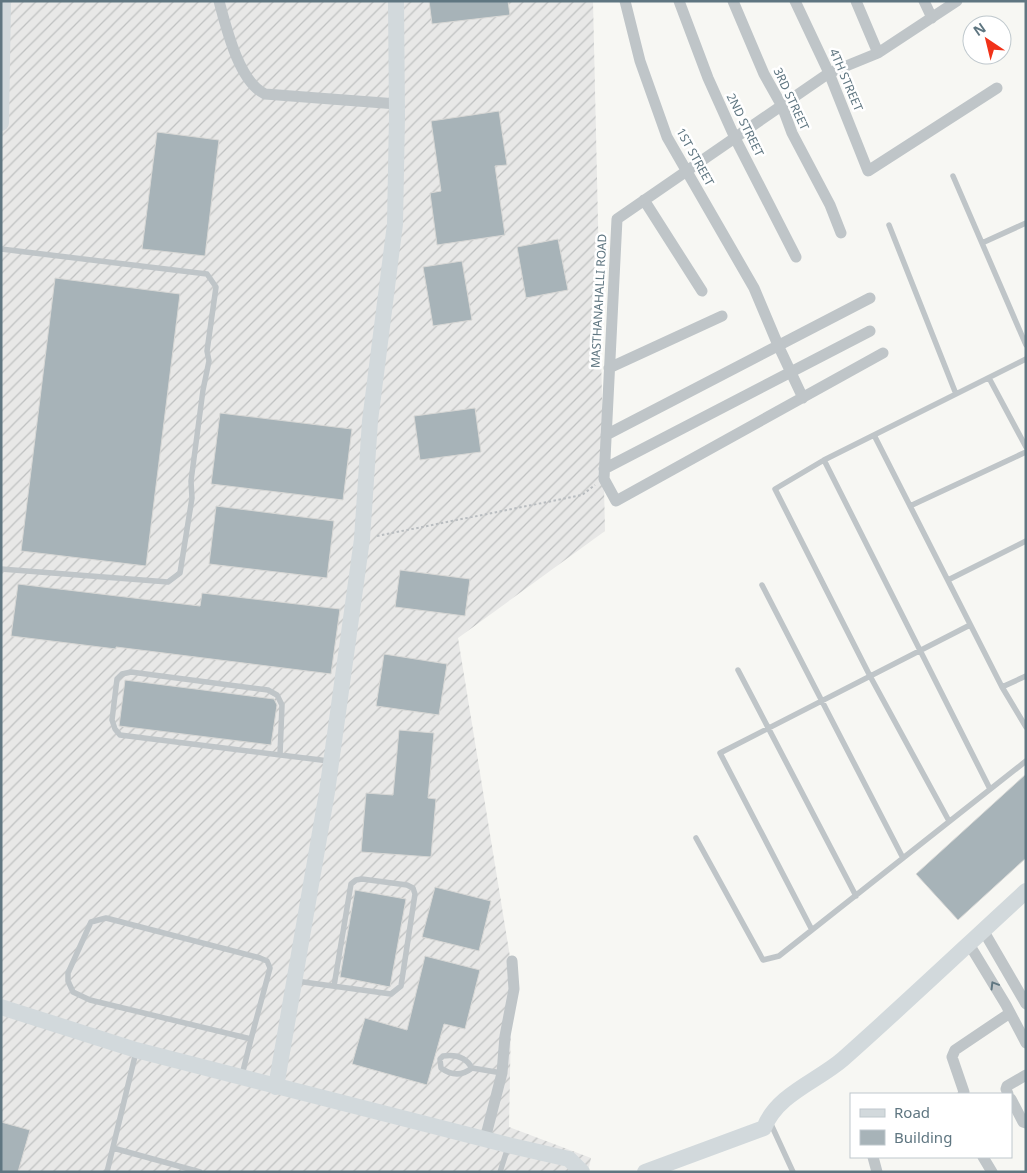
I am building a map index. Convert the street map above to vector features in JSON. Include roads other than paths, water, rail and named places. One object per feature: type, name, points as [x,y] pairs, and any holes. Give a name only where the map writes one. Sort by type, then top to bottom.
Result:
[{"type":"street","points":[[1,123],[3,1]]},
{"type":"street","points":[[219,1],[240,66],[257,90],[265,94],[397,104]]},
{"type":"street","points":[[276,1086],[327,792],[362,539],[370,421],[395,224],[396,1]]},
{"type":"street","name":"1ST STREET","points":[[625,1],[640,61],[667,137],[754,288],[803,398]]},
{"type":"street","name":"2ND STREET","points":[[679,1],[708,78],[735,138],[796,257]]},
{"type":"street","name":"3RD STREET","points":[[733,1],[764,74],[782,106],[792,133],[842,233]]},
{"type":"street","name":"4TH STREET","points":[[795,1],[829,73],[868,171],[997,88]]},
{"type":"street","points":[[856,1],[878,53]]},
{"type":"street","points":[[924,1],[932,18]]},
{"type":"street","name":"MASTHANAHALLI ROAD","points":[[604,474],[617,219],[829,73],[878,53],[957,1]]},
{"type":"street","points":[[644,200],[702,291]]},
{"type":"street","points":[[606,435],[870,298]]},
{"type":"street","points":[[609,368],[722,316]]},
{"type":"street","points":[[870,331],[790,372],[604,474],[616,502],[883,354]]},
{"type":"street","points":[[652,1170],[764,1128],[768,1118],[780,1103],[841,1061],[1026,891]]},
{"type":"street","points":[[964,1093],[952,1057],[955,1050],[1008,1009],[1023,1000],[983,930]]},
{"type":"street","points":[[969,944],[1008,1009],[1026,1044]]},
{"type":"street","points":[[485,1139],[502,1074],[514,990],[512,961]]},
{"type":"street","points":[[1,1007],[136,1050],[569,1159],[578,1170]]},
{"type":"street","points":[[1008,1093],[1007,1086],[1026,1075]]},
{"type":"street","points":[[1012,1101],[1023,1122],[1026,1123]]},
{"type":"street","points":[[873,1158],[877,1172]]},
{"type":"street","points":[[984,1158],[992,1172]]},
{"type":"lane","points":[[953,176],[1026,345]]},
{"type":"lane","points":[[982,243],[1026,223]]},
{"type":"lane","points":[[888,225],[956,394]]},
{"type":"lane","points":[[1,249],[207,274],[216,287],[207,351],[209,361],[190,481],[192,498],[180,573],[168,582],[1,569]]},
{"type":"lane","points":[[949,821],[870,676],[775,489],[824,460],[1026,359]]},
{"type":"lane","points":[[989,378],[1026,447]]},
{"type":"lane","points":[[874,436],[1002,687],[1026,727]]},
{"type":"lane","points":[[910,506],[1026,452]]},
{"type":"lane","points":[[824,460],[990,789]]},
{"type":"lane","points":[[948,580],[1026,541]]},
{"type":"lane","points":[[762,585],[903,858]]},
{"type":"lane","points":[[812,930],[720,753],[970,625]]},
{"type":"lane","points":[[738,670],[856,896]]},
{"type":"lane","points":[[280,755],[282,705],[277,695],[268,690],[131,672],[122,674],[117,679],[112,720],[115,729],[120,735],[280,755],[331,761]]},
{"type":"lane","points":[[1002,687],[1026,676]]},
{"type":"lane","points":[[696,838],[763,960],[779,956],[1026,761]]},
{"type":"lane","points":[[294,981],[391,994],[401,986],[415,894],[413,888],[407,885],[362,879],[356,880],[351,884],[334,986]]},
{"type":"lane","points":[[242,1078],[270,968],[267,961],[106,918],[91,922],[68,973],[68,981],[73,992],[90,1000],[251,1039]]},
{"type":"lane","points":[[107,1172],[136,1050]]},
{"type":"lane","points":[[472,1068],[466,1073],[455,1075],[441,1068],[440,1059],[443,1056],[457,1056],[468,1062],[472,1068],[502,1074]]},
{"type":"lane","points":[[768,1118],[793,1172]]},
{"type":"lane","points":[[500,1172],[508,1145]]},
{"type":"lane","points":[[113,1148],[200,1172]]}]
